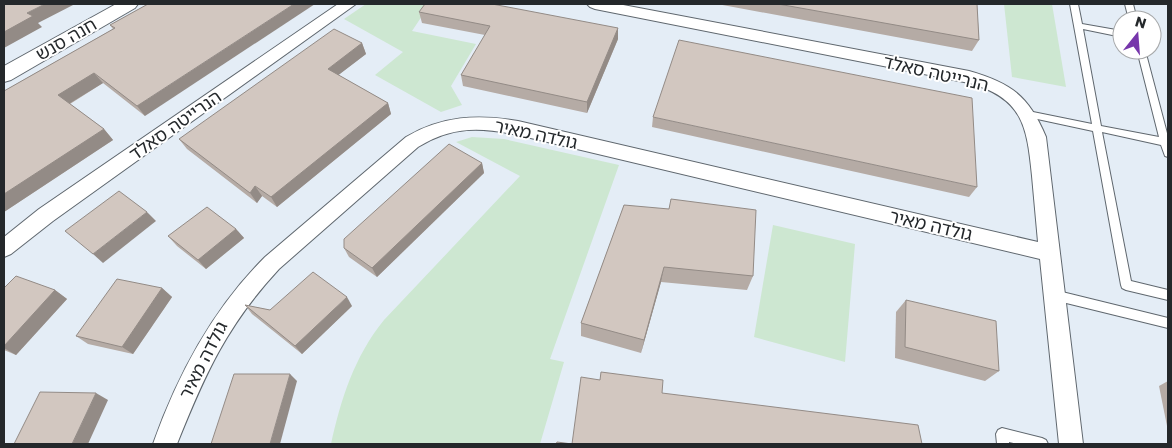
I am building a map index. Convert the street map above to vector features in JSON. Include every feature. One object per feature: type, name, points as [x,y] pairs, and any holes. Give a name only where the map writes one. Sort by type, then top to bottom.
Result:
[{"type":"street","name":"חנה סנש","points":[[4,75],[129,4]]},
{"type":"street","name":"הנרייטה סאלד","points":[[4,248],[46,215],[348,4]]},
{"type":"street","name":"הנרייטה סאלד","points":[[594,4],[665,10],[982,80],[1011,95],[1028,114],[1037,137],[1071,444]]},
{"type":"street","name":"גולדה מאיר","points":[[165,444],[206,348],[226,315],[253,281],[412,142],[429,131],[447,125],[479,122],[518,128],[1050,253]]},
{"type":"lane","points":[[1074,4],[1126,285],[1168,295]]},
{"type":"lane","points":[[1078,26],[1112,32]]},
{"type":"lane","points":[[1144,60],[1168,154]]},
{"type":"lane","points":[[1028,114],[1165,142]]},
{"type":"lane","points":[[1054,296],[1168,323]]},
{"type":"lane","points":[[1003,444],[1002,434],[1042,444]]},
{"type":"green space","points":[[366,4],[430,4],[412,31],[476,44],[451,86],[462,105],[441,112],[375,75],[403,52],[344,19]]},
{"type":"green space","points":[[1004,4],[1052,4],[1066,87],[1012,77]]},
{"type":"green space","points":[[472,137],[504,139],[619,165],[550,359],[564,362],[540,444],[331,444],[339,411],[350,379],[364,349],[374,334],[384,320],[520,176],[456,142]]},
{"type":"green space","points":[[773,225],[855,244],[845,362],[754,337]]},
{"type":"building","points":[[4,4],[45,4],[27,13],[33,16],[4,32]]},
{"type":"building","points":[[148,4],[294,4],[137,106],[94,73],[58,95],[104,129],[4,194],[4,91],[115,28],[110,25]]},
{"type":"building","points":[[425,4],[492,4],[618,28],[587,102],[461,75],[490,26],[419,12]]},
{"type":"building","points":[[778,4],[977,4],[979,40]]},
{"type":"building","points":[[334,29],[362,43],[328,69],[388,103],[271,197],[255,186],[250,193],[179,139]]},
{"type":"building","points":[[679,40],[972,98],[977,187],[653,117]]},
{"type":"building","points":[[449,144],[482,163],[372,268],[344,248],[344,239]]},
{"type":"building","points":[[119,191],[147,212],[93,254],[65,231]]},
{"type":"building","points":[[671,199],[756,210],[753,276],[664,267],[644,340],[581,323],[624,205],[669,209]]},
{"type":"building","points":[[207,207],[236,229],[198,260],[168,236]]},
{"type":"building","points":[[313,272],[347,297],[295,346],[245,305],[270,310]]},
{"type":"building","points":[[16,276],[55,290],[4,346],[4,288]]},
{"type":"building","points":[[117,279],[162,288],[122,347],[76,336]]},
{"type":"building","points":[[906,300],[996,321],[999,371],[905,347]]},
{"type":"building","points":[[601,372],[663,380],[662,393],[918,425],[922,444],[572,444],[581,377],[600,380]]},
{"type":"building","points":[[234,374],[290,374],[270,444],[211,444]]},
{"type":"building","points":[[40,392],[96,393],[72,444],[14,444]]},
{"type":"building","points":[[557,442],[572,444],[556,444]]}]
